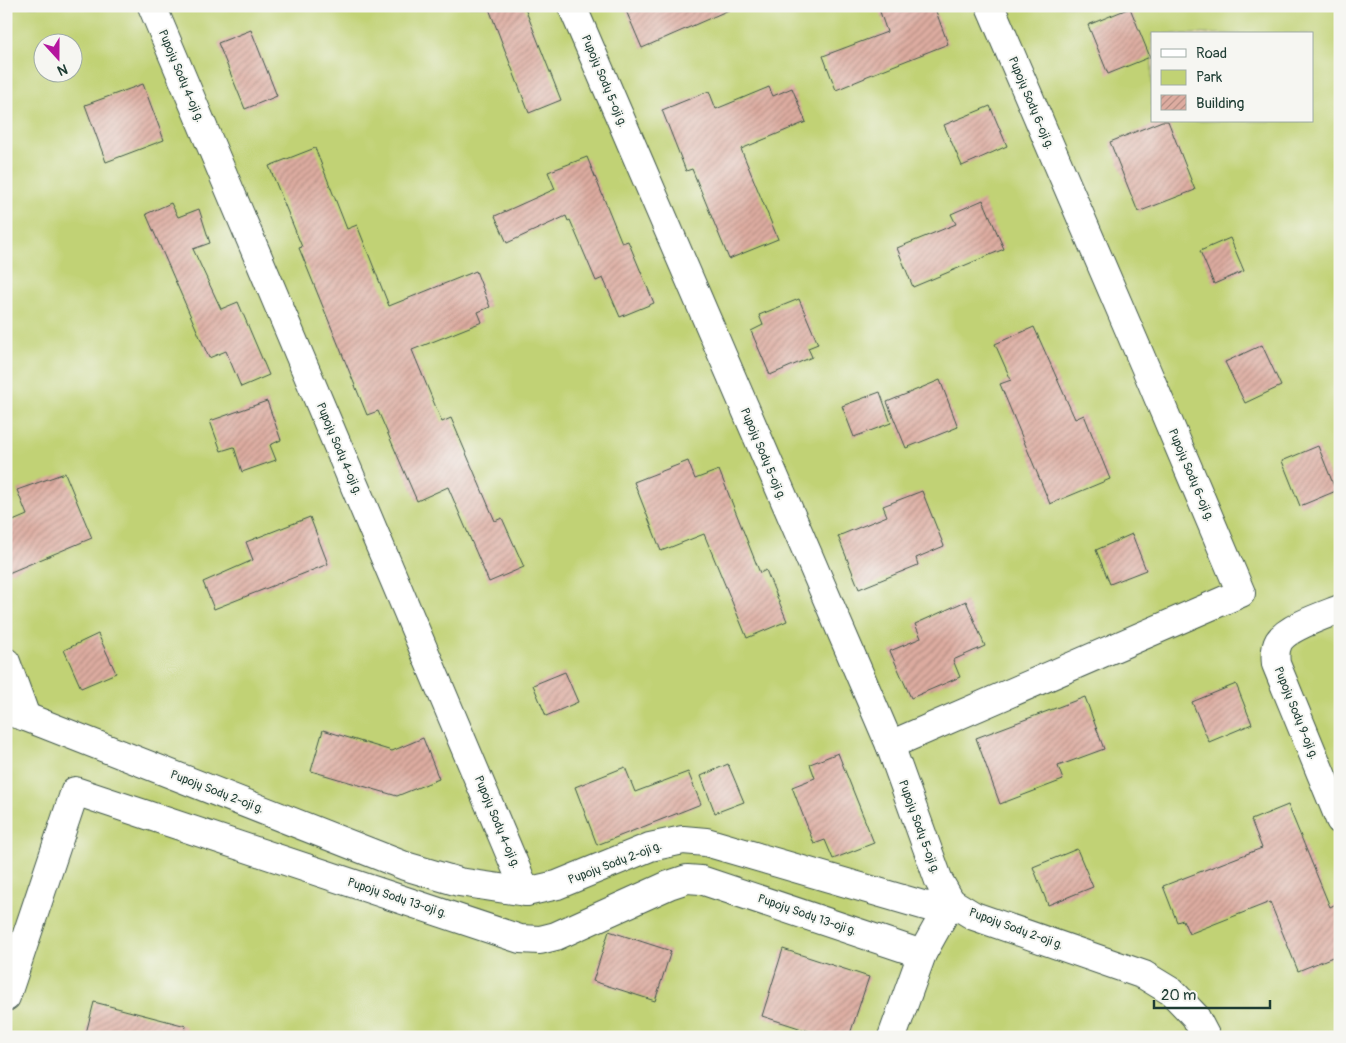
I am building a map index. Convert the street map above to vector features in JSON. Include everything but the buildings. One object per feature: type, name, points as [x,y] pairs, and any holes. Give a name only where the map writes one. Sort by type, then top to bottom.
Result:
[{"type":"street","name":"Pupojų Sodų 4-oji g.","points":[[152,6],[526,892]]},
{"type":"street","name":"Pupojų Sodų 5-oji g.","points":[[572,6],[890,745],[939,881],[951,902]]},
{"type":"street","name":"Pupojų Sodų 6-oji g.","points":[[890,745],[1241,593],[990,6]]},
{"type":"street","name":"Pupojų Sodų 9-oji g.","points":[[1340,609],[1289,631],[1280,640],[1275,652],[1276,664],[1340,820]]},
{"type":"street","points":[[6,662],[16,714]]},
{"type":"street","name":"Pupojų Sodų 2-oji g.","points":[[16,714],[405,866],[459,882],[526,892],[557,885],[650,848],[683,840],[706,842],[926,906],[951,902],[974,916],[1144,975],[1172,992],[1195,1016],[1206,1037]]},
{"type":"street","name":"Pupojų Sodų 13-oji g.","points":[[6,997],[75,791],[520,939],[540,940],[556,936],[669,885],[687,879],[701,880],[922,954]]},
{"type":"street","points":[[892,1037],[922,954],[951,902]]},
{"type":"green space","points":[[6,6],[1340,6],[1340,1037],[6,1037]]}]
